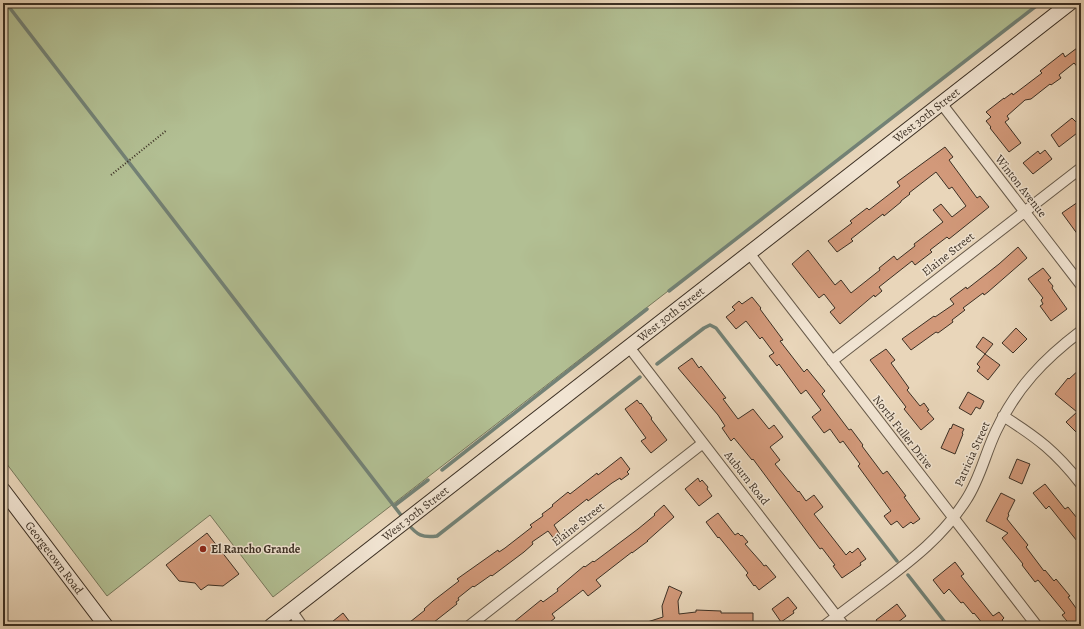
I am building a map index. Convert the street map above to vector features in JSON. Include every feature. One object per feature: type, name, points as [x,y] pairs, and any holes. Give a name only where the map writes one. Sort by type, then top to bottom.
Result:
[{"type":"street","name":"West 30th Street","points":[[271,626],[1070,3]]},
{"type":"street","name":"Winton Avenue","points":[[941,103],[1081,285]]},
{"type":"street","name":"Elaine Street","points":[[832,361],[1081,168]]},
{"type":"street","name":"North Fuller Drive","points":[[749,253],[1037,626]]},
{"type":"street","name":"Patricia Street","points":[[824,626],[914,558],[953,518],[966,501],[1003,416],[1020,390],[1058,348],[1081,330]]},
{"type":"street","name":"Auburn Road","points":[[629,347],[844,626]]},
{"type":"street","points":[[1003,416],[1035,436],[1047,446],[1062,460],[1081,484]]},
{"type":"street","name":"Elaine Street","points":[[468,626],[703,443]]},
{"type":"street","name":"Georgetown Road","points":[[3,490],[106,626]]},
{"type":"street","points":[[291,610],[302,626]]},
{"type":"path","points":[[111,175],[167,130]]},
{"type":"green space","points":[[3,3],[1040,3],[273,597],[210,515],[107,596],[3,459]]},
{"type":"building","points":[[1081,45],[1081,71],[1074,63],[1059,75],[1061,78],[1051,85],[1050,84],[1031,99],[1025,100],[1007,116],[1009,119],[1005,122],[1021,143],[1009,152],[990,128],[991,127],[986,121],[991,117],[986,112],[1004,98],[1012,93],[1013,95],[1042,73],[1040,71],[1063,53],[1065,57]]},
{"type":"building","points":[[1072,118],[1076,122],[1081,118],[1081,130],[1059,147],[1051,135]]},
{"type":"building","points":[[945,147],[953,157],[949,160],[977,198],[980,196],[989,207],[949,239],[947,237],[930,250],[932,252],[915,265],[912,261],[879,287],[882,291],[875,297],[874,295],[840,324],[830,312],[835,308],[824,294],[819,298],[792,264],[808,250],[835,285],[841,280],[851,293],[880,270],[879,268],[894,256],[897,260],[915,246],[914,244],[943,222],[933,210],[941,204],[952,217],[966,206],[952,187],[949,189],[936,172],[909,193],[910,194],[884,216],[883,214],[851,239],[853,241],[837,252],[828,241],[852,223],[850,221],[867,208],[869,210],[900,186],[897,182]]},
{"type":"building","points":[[1045,150],[1052,159],[1033,174],[1023,163],[1038,151],[1040,154]]},
{"type":"building","points":[[1078,202],[1081,207],[1081,239],[1062,213]]},
{"type":"building","points":[[1018,247],[1027,258],[988,292],[984,295],[983,293],[963,308],[965,310],[952,320],[953,322],[911,350],[902,339],[934,316],[935,317],[954,304],[950,299],[966,287],[967,289]]},
{"type":"building","points":[[1043,268],[1051,278],[1048,280],[1053,286],[1052,288],[1067,309],[1051,321],[1040,306],[1043,304],[1041,300],[1043,298],[1028,279]]},
{"type":"building","points":[[752,297],[783,340],[780,341],[804,372],[807,369],[825,391],[822,394],[849,430],[851,429],[883,474],[887,471],[906,496],[904,497],[920,519],[913,524],[911,522],[903,528],[897,521],[891,525],[884,516],[891,511],[858,466],[860,464],[843,441],[840,443],[830,429],[824,433],[812,417],[821,410],[806,390],[801,394],[779,364],[777,366],[769,356],[774,353],[762,337],[760,339],[746,321],[736,329],[726,317],[735,310],[732,307],[739,301],[742,304]]},
{"type":"building","points":[[1016,328],[1027,339],[1013,353],[1002,343]]},
{"type":"building","points":[[983,337],[993,344],[985,354],[976,347]]},
{"type":"building","points":[[886,349],[895,360],[891,363],[909,388],[907,390],[920,406],[924,403],[929,410],[927,411],[934,419],[921,430],[904,409],[906,407],[870,360]]},
{"type":"building","points":[[985,354],[1000,365],[988,380],[977,371],[980,367],[977,364]]},
{"type":"building","points":[[692,358],[699,368],[701,366],[726,398],[723,399],[738,419],[753,409],[769,429],[774,425],[783,437],[770,447],[780,460],[775,464],[806,501],[814,495],[823,507],[814,514],[846,555],[850,551],[852,553],[858,548],[866,559],[860,563],[861,565],[842,578],[833,566],[835,565],[822,548],[820,549],[753,459],[752,460],[734,438],[731,441],[722,428],[725,426],[718,415],[678,368]]},
{"type":"building","points":[[1081,368],[1081,437],[1066,422],[1077,412],[1055,394],[1068,378],[1069,379]]},
{"type":"building","points":[[968,392],[984,401],[980,409],[976,407],[971,415],[959,408]]},
{"type":"building","points":[[637,400],[640,404],[641,403],[667,440],[651,453],[641,441],[646,438],[625,409]]},
{"type":"building","points":[[953,424],[964,429],[955,454],[941,448]]},
{"type":"building","points":[[621,457],[630,469],[627,472],[629,474],[621,480],[620,478],[612,483],[588,501],[587,499],[554,525],[564,541],[558,544],[548,531],[532,542],[533,544],[524,552],[492,576],[491,575],[474,587],[473,586],[458,598],[459,600],[456,602],[457,604],[429,626],[405,626],[425,610],[424,609],[433,601],[459,581],[457,579],[498,550],[499,552],[505,548],[532,527],[530,525],[543,516],[542,514],[568,492],[570,494]]},
{"type":"building","points":[[1017,459],[1030,464],[1022,484],[1009,478]]},
{"type":"building","points":[[698,478],[700,482],[702,480],[708,487],[707,489],[712,496],[699,506],[685,489]]},
{"type":"building","points":[[1045,484],[1065,509],[1068,507],[1081,523],[1081,546],[1049,506],[1046,509],[1033,493]]},
{"type":"building","points":[[1001,493],[1015,500],[1007,519],[1028,545],[1026,547],[1044,571],[1045,570],[1054,581],[1056,579],[1070,596],[1068,597],[1081,615],[1081,626],[1071,626],[1062,615],[1065,613],[1038,580],[1035,582],[1022,565],[1023,564],[1002,538],[1008,533],[986,521]]},
{"type":"building","points":[[664,505],[674,517],[648,541],[596,580],[601,586],[588,596],[583,590],[552,614],[555,618],[545,626],[509,626],[541,600],[543,602],[558,591],[557,589],[584,566],[585,567],[593,561],[594,562],[638,529],[655,515],[654,514]]},
{"type":"building","points":[[718,513],[735,535],[738,533],[741,536],[742,535],[748,542],[745,544],[764,566],[766,565],[776,577],[759,590],[746,575],[748,573],[706,522]]},
{"type":"building","name":"El Rancho Grande","points":[[207,533],[239,574],[223,586],[208,585],[201,590],[195,583],[179,581],[166,565]]},
{"type":"building","points":[[955,562],[964,574],[961,576],[993,616],[999,612],[1004,618],[1002,620],[1006,626],[980,626],[983,624],[974,613],[973,614],[963,602],[961,603],[949,589],[944,594],[933,580]]},
{"type":"building","points":[[669,586],[682,592],[678,601],[679,614],[696,612],[696,610],[721,611],[721,613],[753,613],[753,626],[641,626],[641,624],[663,617],[662,606]]},
{"type":"building","points":[[788,597],[797,608],[793,611],[794,613],[781,622],[772,609]]},
{"type":"building","points":[[897,604],[906,616],[893,626],[880,626],[876,620]]},
{"type":"building","points":[[343,613],[353,626],[327,626]]},
{"type":"waterway","points":[[6,3],[404,519]]},
{"type":"waterway","points":[[669,291],[1040,3]]},
{"type":"waterway","points":[[442,470],[647,309]]},
{"type":"waterway","points":[[657,364],[704,328],[710,325],[716,328],[897,561]]},
{"type":"waterway","points":[[408,524],[420,535],[427,537],[437,536],[640,377]]},
{"type":"waterway","points":[[394,506],[428,480]]},
{"type":"waterway","points":[[908,575],[948,626]]},
{"type":"place","name":"El Rancho Grande","points":[[203,549]]}]
